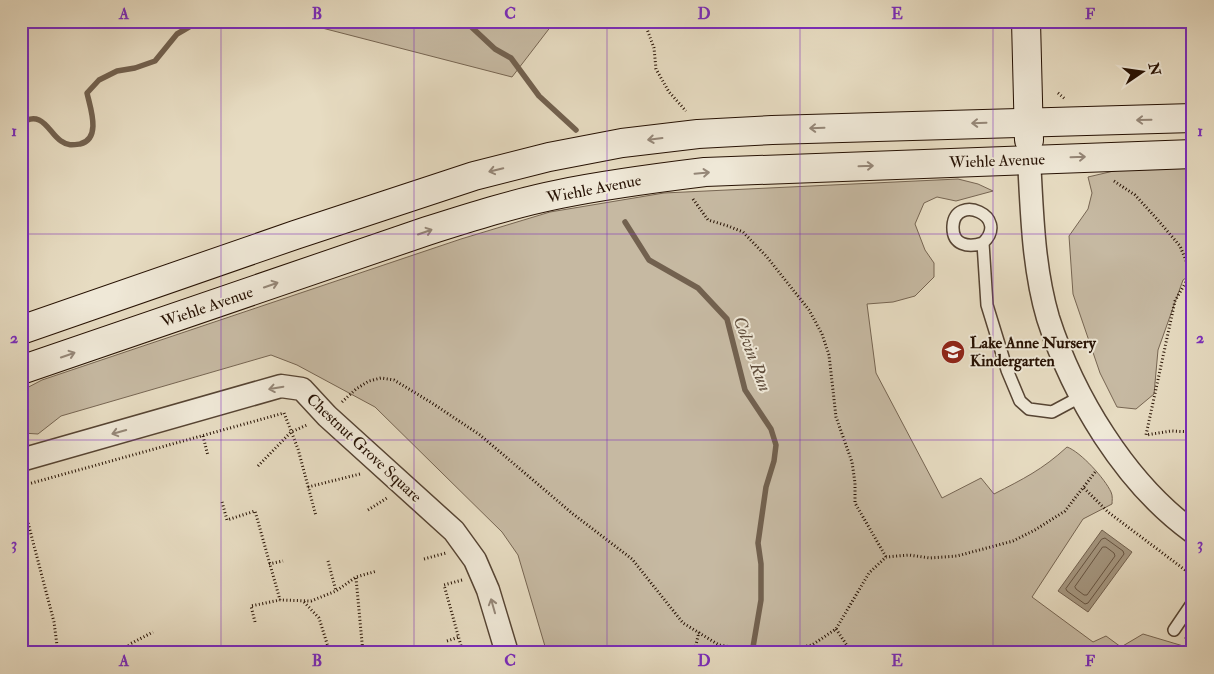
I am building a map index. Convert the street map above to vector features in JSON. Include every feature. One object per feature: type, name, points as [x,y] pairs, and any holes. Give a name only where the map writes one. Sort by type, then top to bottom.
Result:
[{"type":"main road","points":[[1026,21],[1029,159]]},
{"type":"main road","points":[[21,330],[416,194],[474,176],[549,157],[622,143],[698,134],[772,130],[1193,118]]},
{"type":"main road","name":"Wiehle Avenue","points":[[21,370],[427,231],[484,213],[558,194],[630,181],[705,172],[1193,154]]},
{"type":"street","points":[[1029,159],[1034,243],[1048,317],[1080,397],[1115,451],[1138,479],[1161,504],[1193,532]]},
{"type":"street","name":"Chestnut Grove Square","points":[[21,460],[281,386],[302,389],[318,420],[454,531],[475,560],[488,590],[506,653]]},
{"type":"lane","points":[[983,243],[988,305],[1020,402],[1029,409],[1052,412],[1080,397]]},
{"type":"lane","points":[[1174,630],[1193,602]]},
{"type":"path","points":[[644,21],[654,48],[656,69],[669,92],[686,111]]},
{"type":"path","points":[[1108,178],[1135,195],[1157,219],[1180,246],[1191,273],[1175,301],[1146,435],[1171,431],[1193,432]]},
{"type":"path","points":[[693,199],[708,220],[743,232],[767,257],[809,310],[822,334],[829,355],[836,417],[852,462],[855,503],[886,557]]},
{"type":"path","points":[[258,466],[291,432],[318,420],[356,389],[369,381],[381,378],[394,380],[480,435],[573,514],[632,559],[682,623],[719,645],[781,651],[812,645],[836,628],[869,573],[886,557],[908,555],[930,558],[957,556],[1013,541],[1065,511],[1096,471]]},
{"type":"path","points":[[21,486],[284,413],[298,449],[316,516]]},
{"type":"path","points":[[202,436],[208,456]]},
{"type":"path","points":[[308,487],[361,473]]},
{"type":"path","points":[[1084,488],[1108,512],[1193,576]]},
{"type":"path","points":[[368,510],[394,494]]},
{"type":"path","points":[[21,496],[54,622],[58,653]]},
{"type":"path","points":[[222,502],[227,520],[255,511],[280,600]]},
{"type":"path","points":[[424,559],[454,551]]},
{"type":"path","points":[[270,564],[283,561]]},
{"type":"path","points":[[328,562],[336,591]]},
{"type":"path","points":[[255,622],[251,606],[280,600],[311,601],[336,591],[356,577],[377,571]]},
{"type":"path","points":[[356,577],[363,653]]},
{"type":"path","points":[[463,653],[444,585],[466,579]]},
{"type":"path","points":[[303,601],[319,618],[329,650],[332,653]]},
{"type":"path","points":[[836,628],[854,653]]},
{"type":"path","points":[[118,648],[125,652],[130,644],[153,632]]},
{"type":"path","points":[[694,653],[699,632]]},
{"type":"path","points":[[446,641],[459,638]]},
{"type":"shaded area","points":[[295,21],[555,21],[512,77]]},
{"type":"shaded area","points":[[1193,167],[1193,273],[1183,280],[1158,350],[1154,394],[1136,409],[1117,407],[1100,373],[1073,294],[1069,236],[1088,209],[1092,193],[1088,177],[1118,170]]},
{"type":"shaded area","points":[[958,179],[978,184],[993,191],[956,201],[937,197],[924,203],[915,224],[925,250],[934,263],[934,277],[915,296],[893,302],[867,304],[876,373],[942,498],[981,478],[994,494],[1041,468],[1067,447],[1079,454],[1098,473],[1108,487],[1112,495],[1112,504],[1083,519],[1032,597],[1093,642],[1106,636],[1121,647],[1143,634],[1190,648],[1193,645],[1193,653],[547,653],[518,555],[502,532],[375,407],[297,365],[271,355],[61,416],[38,434],[21,432],[21,391],[42,380],[461,239],[550,212],[664,193]]},
{"type":"water","points":[[1102,530],[1132,552],[1088,612],[1058,591]]},
{"type":"waterway","points":[[21,123],[32,119],[39,120],[64,143],[73,145],[87,141],[93,129],[87,93],[99,80],[117,71],[135,68],[155,61],[177,34],[189,27],[193,21]]},
{"type":"waterway","name":"Colvin Run","points":[[465,21],[495,49],[511,58],[539,96],[576,130]]},
{"type":"waterway","name":"Colvin Run","points":[[625,222],[649,260],[698,288],[727,319],[745,390],[771,429],[776,445],[774,461],[766,487],[758,543],[761,564],[761,600],[752,653]]},
{"type":"place","name":"Lake Anne Nursery Kindergarten","points":[[953,352]]}]
